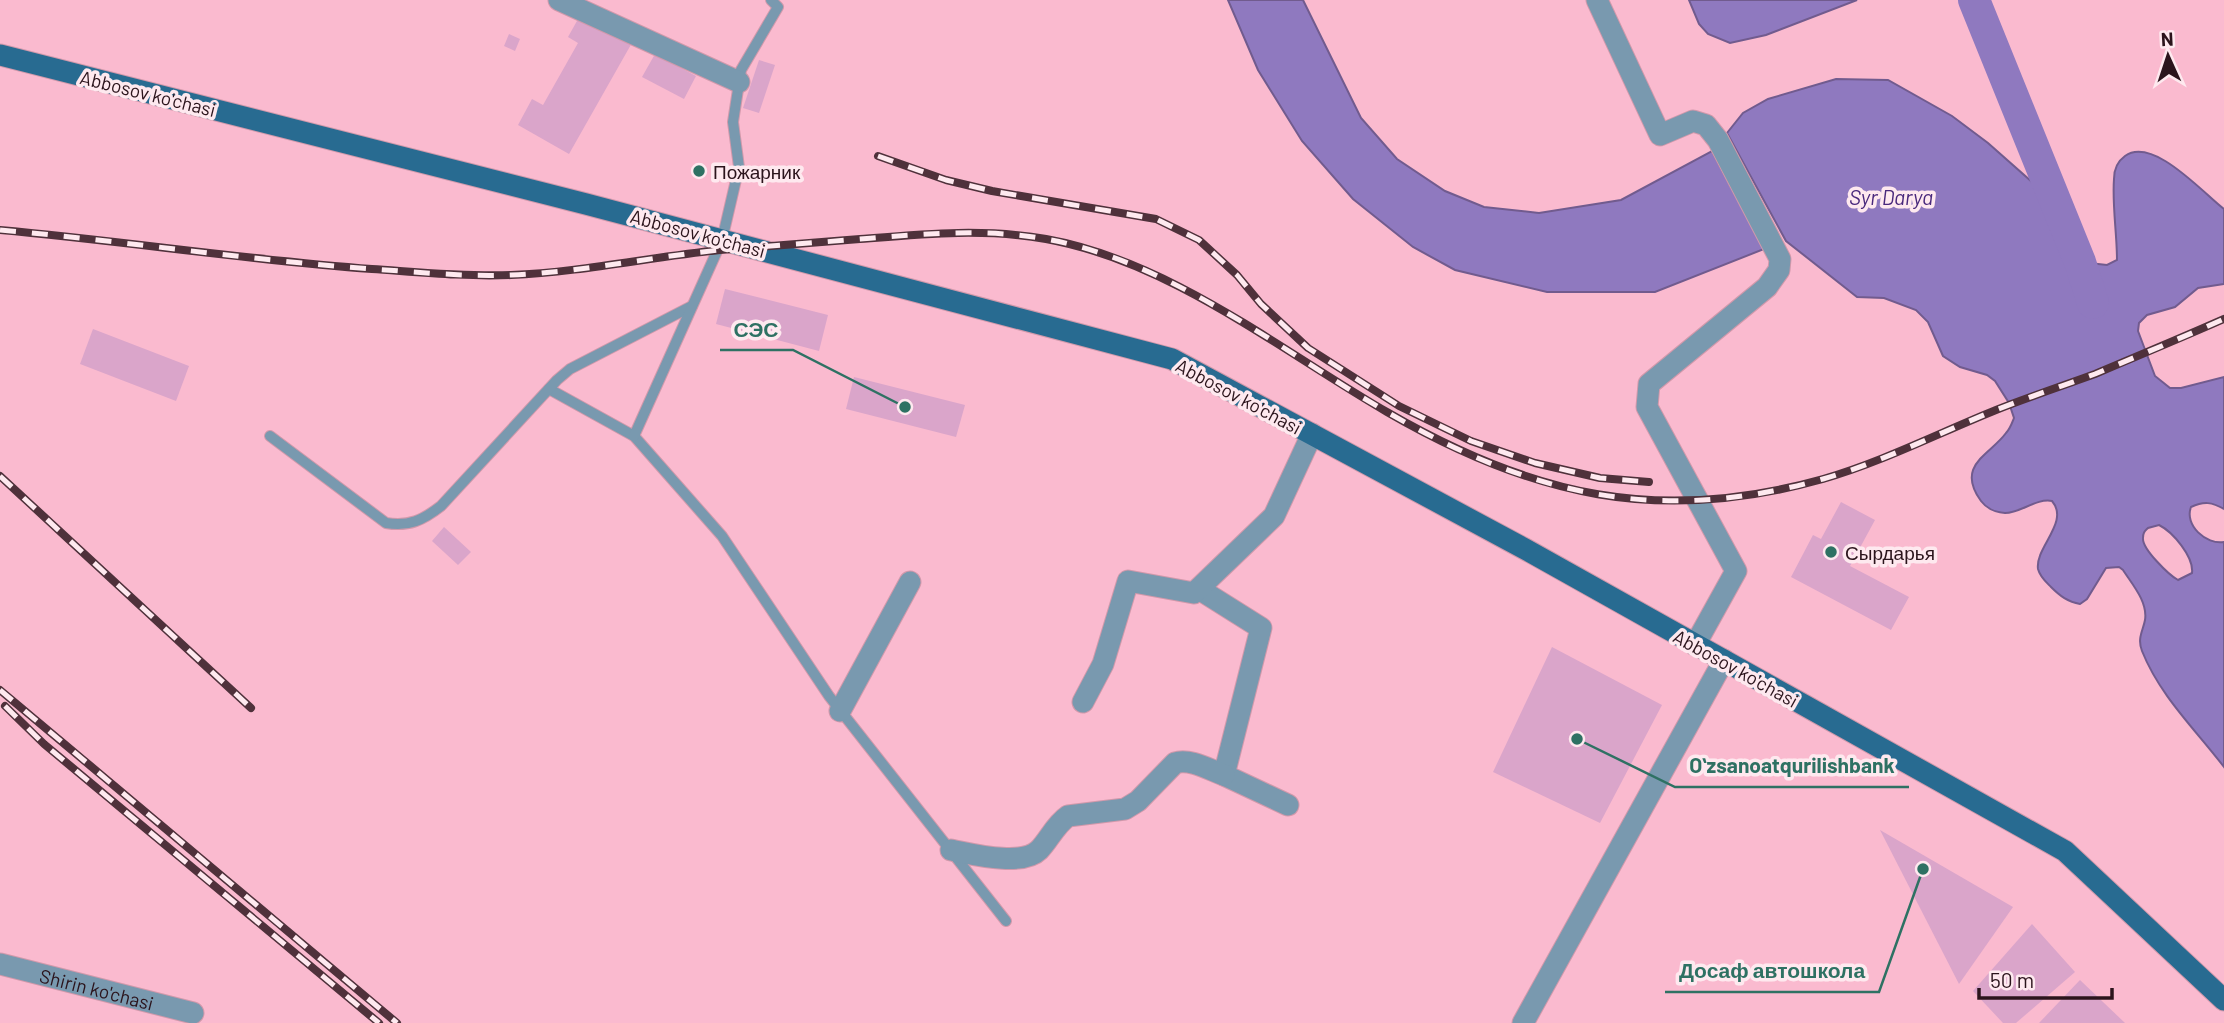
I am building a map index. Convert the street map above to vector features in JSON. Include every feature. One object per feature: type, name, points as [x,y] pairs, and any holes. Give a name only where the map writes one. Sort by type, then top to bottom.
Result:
[{"type":"main road","name":"Abbosov ko'chasi","points":[[0,55],[722,240],[1172,359],[1525,549],[2065,851],[2224,1000]]},
{"type":"street","points":[[559,0],[739,82]]},
{"type":"street","points":[[1597,0],[1660,135],[1693,121],[1706,125],[1718,139],[1780,259],[1779,270],[1767,287],[1649,384],[1647,407],[1736,571],[1695,645]]},
{"type":"street","points":[[1083,702],[1103,664],[1128,581],[1194,593],[1274,516],[1312,434]]},
{"type":"street","points":[[840,710],[910,582]]},
{"type":"street","points":[[1199,589],[1261,628],[1224,775]]},
{"type":"street","points":[[1524,1023],[1724,660]]},
{"type":"street","points":[[951,850],[994,858],[1028,857],[1037,853],[1061,821],[1068,816],[1125,808],[1138,801],[1175,763],[1181,761],[1224,775],[1288,805]]},
{"type":"street","name":"Shirin ko'chasi","points":[[0,964],[193,1013]]},
{"type":"lane","points":[[634,436],[722,240],[738,167],[733,122],[741,70],[778,8],[771,0]]},
{"type":"lane","points":[[270,436],[386,523],[399,526],[410,524],[441,506],[570,369],[692,306]]},
{"type":"lane","points":[[549,389],[634,436],[722,536],[840,710],[1006,921]]},
{"type":"water","points":[[1228,0],[1303,0],[1361,118],[1397,159],[1445,191],[1484,207],[1539,213],[1621,200],[1712,151],[1764,249],[1655,292],[1547,292],[1455,270],[1413,247],[1353,199],[1302,141],[1258,70]]},
{"type":"water","points":[[1689,0],[1857,0],[1766,35],[1730,43],[1708,34],[1699,24]]},
{"type":"water","name":"Syr Darya","points":[[1836,79],[1888,80],[1952,116],[2032,182],[2052,215],[2064,245],[2080,262],[2107,265],[2117,260],[2114,175],[2120,160],[2125,156],[2136,152],[2163,160],[2224,209],[2224,284],[2198,288],[2175,307],[2147,315],[2139,323],[2138,331],[2155,376],[2170,388],[2181,388],[2224,377],[2224,509],[2204,503],[2191,507],[2190,514],[2194,527],[2204,537],[2224,542],[2224,767],[2158,683],[2140,642],[2145,620],[2144,607],[2123,570],[2119,567],[2106,568],[2087,599],[2080,604],[2068,600],[2045,581],[2038,569],[2041,552],[2057,517],[2052,501],[2005,513],[1991,510],[1981,501],[1974,489],[1973,469],[1999,441],[2014,418],[2009,403],[1995,381],[1987,375],[1960,367],[1943,356],[1928,322],[1916,310],[1884,298],[1857,297],[1786,241],[1727,133],[1743,113],[1768,99]],"holes":[[[2159,525],[2182,546],[2192,567],[2192,573],[2178,580],[2157,561],[2144,543],[2143,534],[2148,528]]]},
{"type":"building","points":[[582,12],[633,41],[569,154],[518,125],[532,99],[543,105],[578,43],[568,37]]},
{"type":"building","points":[[509,34],[520,39],[515,51],[504,46]]},
{"type":"building","points":[[655,54],[696,76],[684,99],[642,77]]},
{"type":"building","points":[[759,60],[775,65],[759,113],[743,108]]},
{"type":"building","points":[[725,289],[828,315],[819,351],[716,324]]},
{"type":"building","points":[[93,329],[189,366],[176,401],[80,364]]},
{"type":"building","points":[[854,377],[965,405],[956,437],[846,409]]},
{"type":"building","name":"Сырдарья","points":[[1841,502],[1875,520],[1850,566],[1909,597],[1891,630],[1791,577],[1813,535],[1821,539]]},
{"type":"building","points":[[444,527],[471,552],[458,565],[432,541]]},
{"type":"building","points":[[1552,647],[1662,705],[1600,823],[1493,772]]},
{"type":"building","points":[[1880,830],[2013,907],[1959,984]]},
{"type":"building","points":[[2032,924],[2075,972],[2016,1023],[2003,1023],[1973,991]]},
{"type":"building","points":[[2080,980],[2125,1023],[2039,1023]]},
{"type":"waterway","name":"Syr Darya","points":[[1974,0],[2080,262],[2093,303]]},
{"type":"railway","points":[[878,156],[946,180],[992,191],[1156,219],[1199,240],[1308,348],[1399,406],[1471,441],[1535,463],[1600,478],[1649,482]]},
{"type":"railway","points":[[0,230],[325,265],[477,275],[537,273],[720,250],[906,235],[976,233],[1046,239],[1092,250],[1180,287],[1223,310],[1387,412],[1441,441],[1493,464],[1545,482],[1598,494],[1651,500],[1706,500],[1763,493],[1823,479],[1889,456],[1996,410],[2095,374],[2224,319]]},
{"type":"railway","points":[[0,476],[251,708]]},
{"type":"railway","points":[[0,690],[397,1023]]},
{"type":"railway","points":[[5,706],[44,744],[379,1023]]},
{"type":"place","name":"Пожарник","points":[[699,171]]},
{"type":"place","name":"СЭС","points":[[905,407]]},
{"type":"place","name":"Сырдарья","points":[[1831,552]]},
{"type":"place","name":"Oʻzsanoatqurilishbank","points":[[1577,739]]},
{"type":"place","name":"Досаф автошкола","points":[[1923,869]]}]
